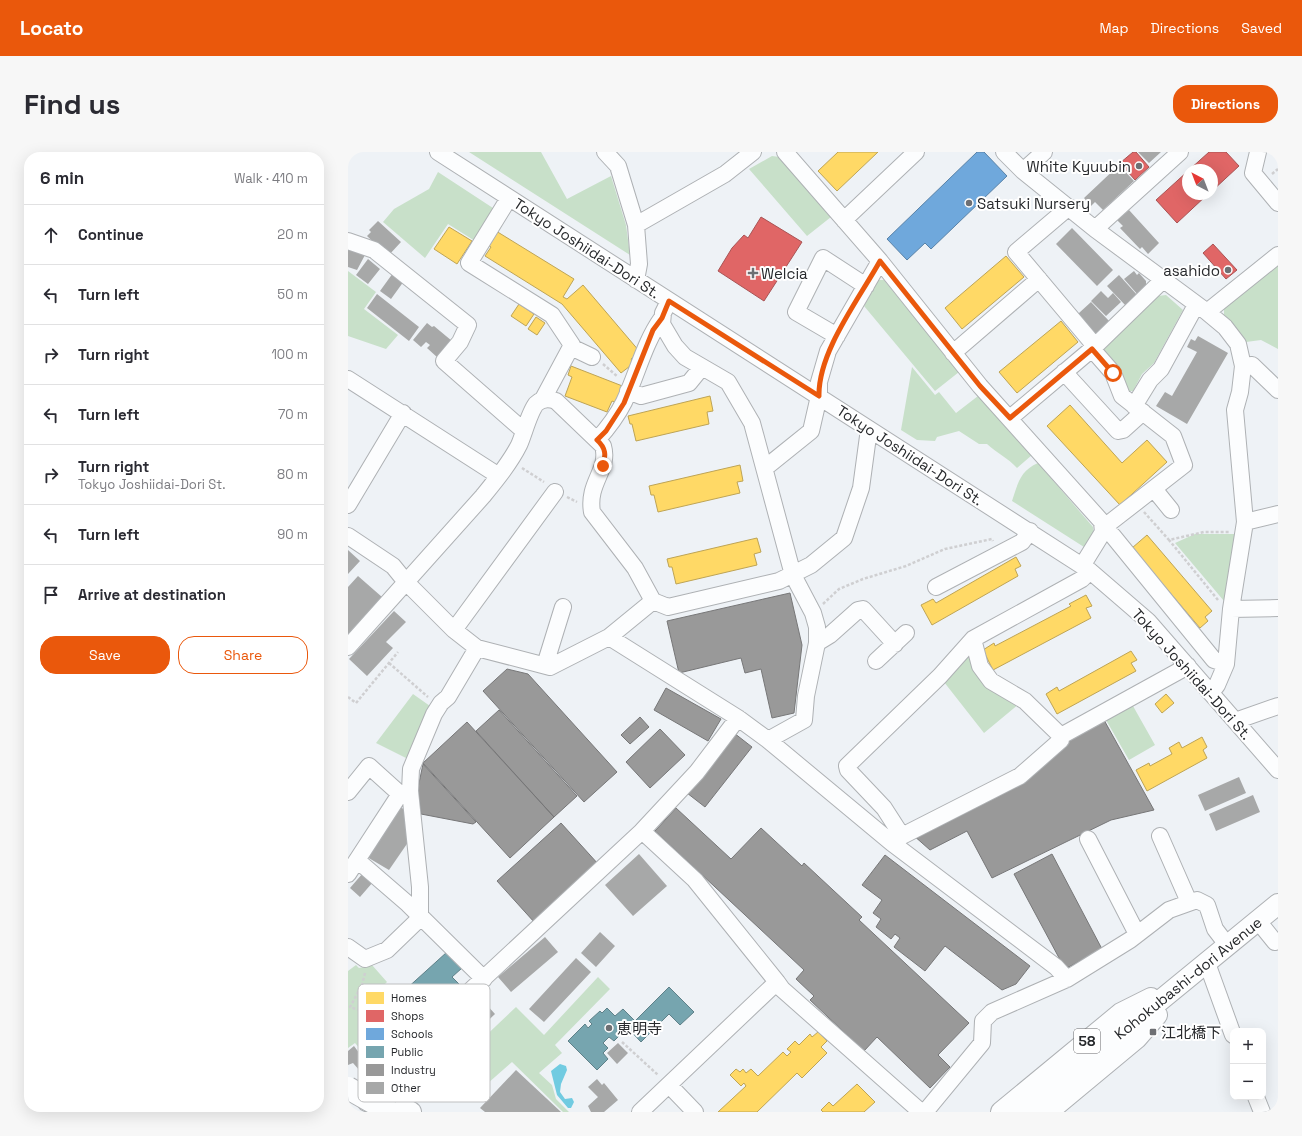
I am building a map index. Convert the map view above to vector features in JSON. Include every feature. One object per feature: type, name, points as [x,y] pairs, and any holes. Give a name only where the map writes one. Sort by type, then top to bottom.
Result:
[{"type":"highway","points":[[371,1102],[390,1112]]},
{"type":"main road","name":"Kohokubashi-dori Avenue","points":[[1024,1112],[1278,904]]},
{"type":"main road","name":"58","points":[[1001,1112],[1121,1013],[1182,984]]},
{"type":"main road","name":"58","points":[[1048,1112],[1137,1038],[1182,984]]},
{"type":"main road","points":[[348,1077],[358,1090]]},
{"type":"main road","points":[[348,1096],[358,1098]]},
{"type":"main road","points":[[376,1102],[411,1112]]},
{"type":"street","name":"Tokyo Joshiidai-Dori St.","points":[[438,152],[1086,568],[1117,592],[1148,621],[1278,770]]},
{"type":"street","points":[[605,152],[618,166],[636,225],[639,264],[636,280]]},
{"type":"street","points":[[636,225],[725,174],[753,152]]},
{"type":"street","points":[[785,152],[880,261],[980,386],[1102,522],[1103,528],[1082,579],[973,639],[940,676],[846,766],[848,770],[884,808],[897,840]]},
{"type":"street","points":[[844,220],[916,152]]},
{"type":"street","points":[[1004,152],[1024,171],[1095,229],[1202,308],[1225,327],[1238,344],[1244,366],[1240,392],[1235,410],[1240,527],[1226,606],[1226,664],[1217,685],[1211,693]]},
{"type":"street","points":[[1024,171],[1044,152]]},
{"type":"street","points":[[1095,229],[1180,152]]},
{"type":"street","points":[[1258,152],[1253,173],[1278,203]]},
{"type":"street","points":[[348,647],[483,496],[499,476],[519,445],[536,405],[543,399],[572,345],[552,315],[469,263],[509,198]]},
{"type":"street","points":[[1069,207],[1016,252],[1113,373],[1122,396],[1173,436],[1184,465],[1136,504],[1103,528]]},
{"type":"street","points":[[348,241],[374,250],[468,325],[460,342],[444,361],[524,431]]},
{"type":"street","points":[[1064,372],[1118,430],[1123,430],[1138,409],[1150,380],[1161,369],[1202,308],[1278,255]]},
{"type":"street","points":[[837,336],[796,312],[823,258],[866,286]]},
{"type":"street","points":[[765,468],[811,431],[819,396],[819,382],[828,351],[880,261]]},
{"type":"street","points":[[953,353],[1039,279]]},
{"type":"street","points":[[1010,418],[1093,348],[1163,280]]},
{"type":"street","points":[[597,440],[606,431],[624,403],[653,330],[662,318],[669,301]]},
{"type":"street","points":[[662,318],[667,335],[684,357],[728,382],[752,423],[793,575],[813,613],[817,642],[806,696],[804,720],[768,740]]},
{"type":"street","points":[[571,347],[592,357]]},
{"type":"street","points":[[1244,366],[1252,365],[1278,390]]},
{"type":"street","points":[[630,386],[640,396],[689,383],[702,367]]},
{"type":"street","points":[[348,379],[499,476]]},
{"type":"street","points":[[543,399],[556,400],[603,446],[606,456],[592,489],[590,501],[592,512],[635,568],[652,601],[668,607],[778,581],[793,575],[825,555],[844,538],[861,488],[870,429]]},
{"type":"street","points":[[348,505],[403,413]]},
{"type":"street","points":[[1154,489],[1171,510]]},
{"type":"street","points":[[454,630],[555,492]]},
{"type":"street","points":[[1240,527],[1278,514]]},
{"type":"street","points":[[1103,528],[1113,536],[1214,660],[1226,664]]},
{"type":"street","points":[[936,587],[1022,542],[1030,531]]},
{"type":"street","points":[[348,536],[393,566],[406,582],[454,630],[477,648],[545,665],[550,666],[609,637],[652,601]]},
{"type":"street","points":[[1226,606],[1278,608]]},
{"type":"street","points":[[545,665],[563,607]]},
{"type":"street","points":[[817,642],[830,635],[858,610],[863,609],[901,638],[876,661]]},
{"type":"street","points":[[609,637],[738,718],[768,740],[897,840],[1056,967],[1067,979]]},
{"type":"street","points":[[973,639],[980,666],[991,681],[1025,701],[1061,736]]},
{"type":"street","points":[[348,874],[405,792],[411,769],[434,714],[441,703],[448,697],[477,648]]},
{"type":"street","points":[[897,840],[1020,776],[1061,740],[1061,736],[1188,666]]},
{"type":"street","points":[[1235,721],[1278,706]]},
{"type":"street","points":[[479,984],[642,831],[697,772],[738,718]]},
{"type":"street","points":[[348,792],[369,766],[405,792],[420,887],[420,916],[416,922],[387,950],[365,959],[348,947]]},
{"type":"street","points":[[642,831],[695,880],[777,982],[799,1004],[920,1111],[982,1042],[982,1022],[992,1012],[1067,979],[1130,940],[1169,910],[1197,900],[1207,905],[1215,929],[1228,946]]},
{"type":"street","points":[[1160,836],[1189,902]]},
{"type":"street","points":[[1088,839],[1137,934]]},
{"type":"street","points":[[358,860],[420,916],[484,979]]},
{"type":"street","points":[[1258,921],[1275,942],[1278,941]]},
{"type":"street","points":[[1207,962],[1231,1028]]},
{"type":"street","points":[[640,1112],[777,982]]},
{"type":"street","points":[[669,1085],[695,1112]]},
{"type":"street","points":[[1257,1100],[1262,1112]]},
{"type":"path","points":[[1275,172],[1278,169]]},
{"type":"path","points":[[592,357],[607,366],[616,377],[630,386]]},
{"type":"path","points":[[1136,504],[1226,606]]},
{"type":"path","points":[[1169,540],[1204,532],[1240,527]]},
{"type":"path","points":[[813,613],[839,589],[906,566],[945,549],[992,539],[1000,553]]},
{"type":"path","points":[[348,697],[356,703],[398,652]]},
{"type":"path","points":[[389,663],[426,696],[441,703]]},
{"type":"path","points":[[362,984],[365,974],[365,959]]},
{"type":"path","points":[[349,1007],[358,992]]},
{"type":"path","points":[[622,1042],[669,1085]]},
{"type":"green space","points":[[469,152],[541,152],[567,199],[611,176],[626,225],[630,255]]},
{"type":"green space","points":[[772,156],[780,157],[831,217],[807,236],[749,169]]},
{"type":"green space","points":[[438,172],[496,210],[475,241],[448,224],[425,258],[383,222],[394,209],[429,189]]},
{"type":"green space","points":[[1278,265],[1278,349],[1261,340],[1246,342],[1224,315],[1224,307]]},
{"type":"green space","points":[[348,271],[376,292],[364,309],[398,335],[386,349],[348,336]]},
{"type":"green space","points":[[878,280],[884,280],[959,372],[935,391],[864,306]]},
{"type":"green space","points":[[1166,295],[1183,310],[1154,363],[1142,374],[1133,391],[1127,391],[1122,371],[1104,353],[1104,349],[1158,296]]},
{"type":"green space","points":[[912,367],[935,395],[939,392],[956,413],[978,396],[1032,455],[1017,468],[987,444],[979,444],[959,431],[937,437],[935,441],[917,440],[901,430]]},
{"type":"green space","points":[[1038,463],[1093,527],[1094,533],[1084,547],[1012,501],[1020,478],[1027,470]]},
{"type":"green space","points":[[1195,534],[1235,534],[1224,601],[1175,543]]},
{"type":"green space","points":[[970,654],[1019,704],[984,733],[944,682]]},
{"type":"green space","points":[[413,694],[430,706],[410,760],[376,743]]},
{"type":"green space","points":[[1133,706],[1155,745],[1129,760],[1106,720]]},
{"type":"green space","points":[[356,965],[359,968],[372,965],[387,982],[385,984],[358,984],[358,1047],[355,1043],[348,1048],[348,971]]},
{"type":"green space","points":[[598,977],[610,989],[555,1045],[562,1053],[539,1073],[552,1085],[556,1099],[569,1112],[563,1112],[512,1062],[490,1081],[490,1032],[516,1007],[544,1035]]},
{"type":"water","points":[[560,1064],[566,1066],[567,1070],[561,1084],[560,1092],[565,1099],[572,1098],[574,1102],[571,1108],[568,1108],[557,1095],[551,1071]]},
{"type":"building: Homes","points":[[838,152],[878,152],[837,191],[818,171]]},
{"type":"building: Homes","points":[[449,227],[472,241],[457,264],[434,249]]},
{"type":"building: Homes","points":[[496,231],[574,279],[563,297],[567,299],[583,285],[640,352],[631,359],[634,363],[621,373],[562,304],[485,256],[491,247],[488,245]]},
{"type":"building: Homes","points":[[1006,256],[1024,277],[962,329],[945,308]]},
{"type":"building: Homes","points":[[519,304],[534,314],[526,326],[511,316]]},
{"type":"building: Homes","points":[[536,317],[545,323],[537,335],[528,329]]},
{"type":"building: Homes","points":[[1061,321],[1078,342],[1017,393],[999,372]]},
{"type":"building: Homes","points":[[571,366],[625,387],[619,404],[612,401],[607,412],[565,396],[572,377],[568,375]]},
{"type":"building: Homes","points":[[710,396],[713,411],[707,412],[709,424],[636,441],[632,424],[630,424],[628,416]]},
{"type":"building: Homes","points":[[1070,405],[1122,463],[1147,440],[1167,462],[1120,505],[1047,426]]},
{"type":"building: Homes","points":[[740,465],[743,481],[737,482],[740,493],[658,512],[654,495],[651,495],[649,486]]},
{"type":"building: Homes","points":[[1147,535],[1212,611],[1205,617],[1208,621],[1200,628],[1132,548]]},
{"type":"building: Homes","points":[[757,538],[761,552],[754,554],[757,565],[676,584],[672,567],[669,567],[667,559]]},
{"type":"building: Homes","points":[[1016,557],[1021,566],[1015,569],[1018,576],[932,625],[921,605],[933,599],[936,603]]},
{"type":"building: Homes","points":[[1086,595],[1092,606],[1086,608],[1091,618],[993,670],[983,650],[994,643],[995,646],[1071,606],[1069,604]]},
{"type":"building: Homes","points":[[1131,651],[1137,660],[1131,663],[1136,671],[1057,714],[1046,694],[1057,687],[1059,691]]},
{"type":"building: Homes","points":[[1166,694],[1174,703],[1162,713],[1155,704]]},
{"type":"building: Homes","points":[[1202,737],[1207,747],[1203,750],[1207,758],[1147,791],[1136,770],[1149,763],[1150,766],[1172,754],[1169,748],[1179,742],[1182,748]]},
{"type":"building: Homes","points":[[818,1032],[827,1041],[821,1047],[827,1053],[802,1078],[797,1073],[757,1112],[718,1112],[746,1086],[744,1083],[741,1086],[730,1075],[736,1069],[740,1072],[743,1069],[746,1073],[751,1069],[758,1076],[783,1052],[787,1056],[791,1052],[787,1049],[795,1041],[799,1045],[810,1034],[812,1037]]},
{"type":"building: Homes","points":[[857,1084],[875,1102],[864,1112],[823,1112],[821,1110],[829,1102],[833,1106]]},
{"type":"building: Shops","points":[[1133,152],[1136,152],[1149,167],[1135,180],[1120,163]]},
{"type":"building: Shops","points":[[1209,152],[1226,152],[1239,166],[1218,185],[1218,164],[1196,164]]},
{"type":"building: Shops","points":[[1182,176],[1182,200],[1202,200],[1177,223],[1156,200]]},
{"type":"building: Shops","points":[[761,217],[802,242],[764,301],[718,271],[732,248],[744,235],[748,238]]},
{"type":"building: Shops","points":[[1213,244],[1237,270],[1226,279],[1203,253]]},
{"type":"building: Schools","points":[[977,152],[984,152],[1007,176],[931,249],[925,243],[907,260],[887,239]]},
{"type":"building: Public","points":[[447,952],[462,968],[452,977],[459,984],[412,984]]},
{"type":"building: Public","points":[[669,987],[694,1012],[680,1025],[669,1014],[641,1042],[624,1024],[619,1029],[622,1033],[614,1041],[609,1037],[603,1043],[608,1048],[603,1053],[608,1059],[597,1070],[568,1041],[585,1024],[588,1028],[592,1024],[589,1021],[600,1011],[602,1013],[607,1008],[615,1016],[623,1009],[635,1021]]},
{"type":"building: Industry","points":[[790,593],[802,645],[794,713],[772,718],[761,669],[745,673],[741,658],[679,673],[667,621]]},
{"type":"building: Industry","points":[[507,669],[528,674],[617,772],[584,802],[483,691]]},
{"type":"building: Industry","points":[[666,688],[721,719],[708,741],[654,710]]},
{"type":"building: Industry","points":[[499,710],[577,796],[554,817],[476,731]]},
{"type":"building: Industry","points":[[640,717],[649,727],[630,744],[621,735]]},
{"type":"building: Industry","points":[[1104,720],[1154,810],[1111,820],[992,878],[967,831],[930,850],[913,835],[1068,738]]},
{"type":"building: Industry","points":[[467,722],[554,817],[510,858],[423,763]]},
{"type":"building: Industry","points":[[660,729],[685,755],[650,788],[626,762]]},
{"type":"building: Industry","points":[[734,733],[752,747],[705,807],[687,793]]},
{"type":"building: Industry","points":[[423,764],[476,822],[473,824],[421,814],[418,788]]},
{"type":"building: Industry","points":[[676,808],[731,859],[761,828],[802,866],[804,863],[862,917],[859,920],[969,1023],[938,1055],[950,1067],[930,1088],[877,1037],[864,1051],[810,1000],[814,996],[796,979],[804,970],[655,831]]},
{"type":"building: Industry","points":[[561,823],[599,865],[535,923],[497,881]]},
{"type":"building: Industry","points":[[1052,854],[1102,949],[1065,969],[1014,874]]},
{"type":"building: Industry","points":[[885,855],[1030,966],[1016,984],[1002,990],[945,946],[925,971],[894,947],[900,938],[895,934],[891,939],[876,927],[881,919],[873,913],[882,900],[862,885]]},
{"type":"building: Other","points":[[1138,152],[1161,152],[1149,163]]},
{"type":"building: Other","points":[[1119,165],[1134,181],[1103,210],[1095,202],[1091,206],[1084,198]]},
{"type":"building: Other","points":[[1129,210],[1159,243],[1148,254],[1142,247],[1140,249],[1120,228],[1123,226],[1117,220]]},
{"type":"building: Other","points":[[378,221],[401,242],[388,256],[367,236],[371,232],[369,230]]},
{"type":"building: Other","points":[[1072,228],[1113,270],[1097,286],[1056,244]]},
{"type":"building: Other","points":[[348,249],[365,255],[357,270],[348,267]]},
{"type":"building: Other","points":[[368,259],[380,269],[368,284],[356,275]]},
{"type":"building: Other","points":[[1134,271],[1137,275],[1139,273],[1146,281],[1146,287],[1138,295],[1124,279]]},
{"type":"building: Other","points":[[393,273],[404,281],[391,299],[380,291]]},
{"type":"building: Other","points":[[1119,275],[1138,296],[1126,306],[1107,286]]},
{"type":"building: Other","points":[[1101,291],[1108,298],[1113,293],[1121,302],[1106,316],[1091,301]]},
{"type":"building: Other","points":[[377,294],[419,327],[409,341],[367,308]]},
{"type":"building: Other","points":[[1091,302],[1110,322],[1097,334],[1094,333],[1079,318],[1079,313]]},
{"type":"building: Other","points":[[427,323],[432,327],[434,326],[452,341],[438,358],[427,348],[430,345],[426,342],[421,347],[413,340]]},
{"type":"building: Other","points":[[1198,336],[1228,353],[1187,424],[1156,406],[1165,392],[1172,396],[1197,352],[1187,347],[1191,339],[1195,341]]},
{"type":"building: Other","points":[[348,550],[360,561],[348,574]]},
{"type":"building: Other","points":[[358,576],[382,597],[348,634],[348,587]]},
{"type":"building: Other","points":[[394,611],[406,622],[386,642],[393,648],[367,676],[349,659]]},
{"type":"building: Other","points":[[1239,777],[1246,793],[1205,811],[1198,795]]},
{"type":"building: Other","points":[[1253,795],[1260,812],[1216,831],[1209,814]]},
{"type":"building: Other","points":[[400,807],[407,811],[411,838],[389,870],[367,857]]},
{"type":"building: Other","points":[[639,854],[667,886],[633,916],[605,885]]},
{"type":"building: Other","points":[[363,873],[373,882],[360,897],[350,888]]},
{"type":"building: Other","points":[[600,932],[615,946],[596,967],[581,953]]},
{"type":"building: Other","points":[[545,937],[558,952],[511,992],[498,977]]},
{"type":"building: Other","points":[[576,958],[591,972],[544,1022],[529,1009]]},
{"type":"building: Other","points":[[490,1008],[495,1014],[490,1019]]},
{"type":"building: Other","points":[[618,1043],[628,1053],[617,1064],[607,1053]]},
{"type":"building: Other","points":[[354,1046],[358,1051],[358,1069],[353,1063],[348,1065],[348,1051]]},
{"type":"building: Other","points":[[516,1070],[561,1112],[485,1112],[480,1108],[486,1102],[490,1102],[490,1097]]},
{"type":"building: Other","points":[[597,1079],[602,1085],[604,1083],[618,1100],[604,1112],[591,1112],[588,1106],[598,1097],[588,1087]]},
{"type":"place","name":"White Kyuubin","points":[[1139,166]]},
{"type":"place","name":"Satsuki Nursery","points":[[969,203]]},
{"type":"place","name":"asahido","points":[[1228,270]]},
{"type":"place","name":"Welcia","points":[[753,273]]},
{"type":"place","name":"恵明寺","points":[[609,1028]]},
{"type":"place","name":"江北橋下","points":[[1153,1032]]},
{"type":"route","points":[[603,466],[606,456],[603,446],[597,440],[606,431],[624,403],[653,330],[662,318],[669,301],[819,396],[819,382],[828,351],[880,261],[980,386],[1010,418],[1092,349],[1113,373]]}]
